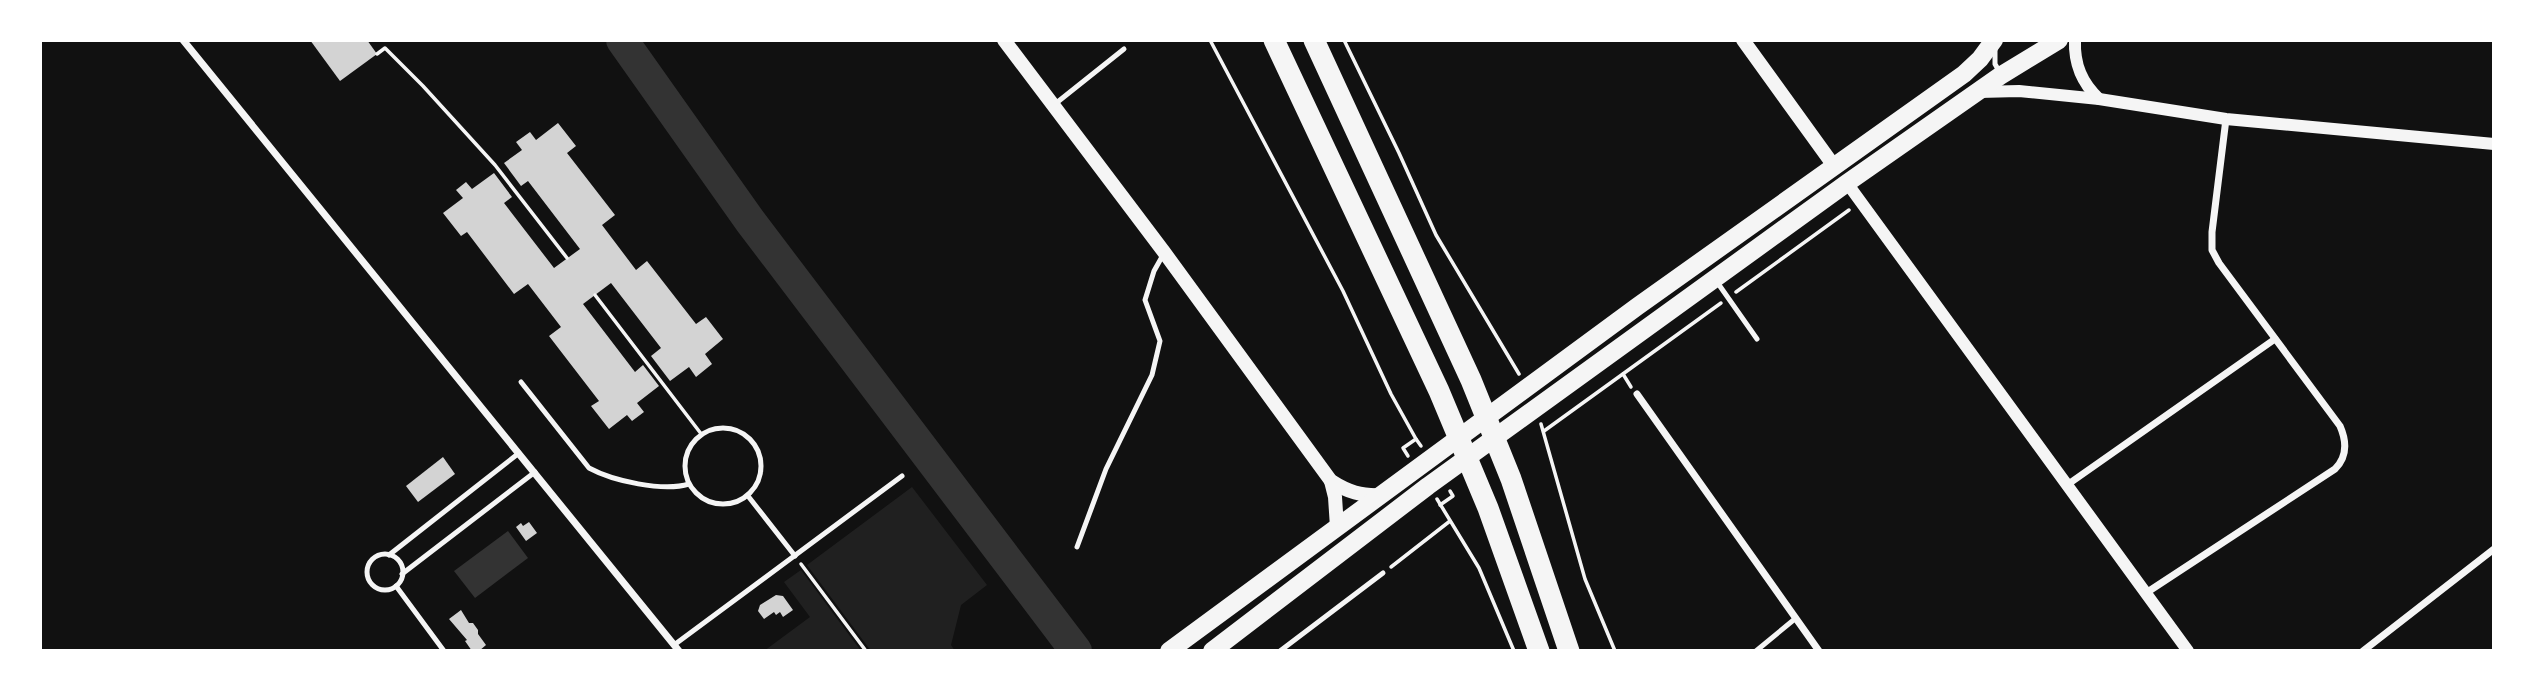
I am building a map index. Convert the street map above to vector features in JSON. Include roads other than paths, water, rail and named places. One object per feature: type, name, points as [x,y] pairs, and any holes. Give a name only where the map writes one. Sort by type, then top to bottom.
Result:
[{"type":"highway","points":[[1274,40],[1439,391],[1488,508],[1539,651]]},
{"type":"highway","points":[[1314,40],[1471,380],[1511,479],[1569,651]]},
{"type":"main road","points":[[1004,40],[1164,252],[1331,481],[1337,527]]},
{"type":"main road","points":[[1743,40],[1834,166]]},
{"type":"main road","points":[[1169,651],[1595,338],[1964,75],[1995,40]]},
{"type":"main road","points":[[1212,651],[1415,496],[1847,183],[1978,92],[2008,83],[2059,40]]},
{"type":"main road","points":[[1331,481],[1364,496],[1382,495]]},
{"type":"street","points":[[183,40],[677,648]]},
{"type":"street","points":[[2075,40],[2076,61],[2082,79],[2099,99]]},
{"type":"street","points":[[1978,92],[2008,83],[2226,119],[2494,144]]},
{"type":"street","points":[[2146,593],[2335,469],[2343,458],[2345,446],[2340,426],[2212,250],[2226,119]]},
{"type":"street","points":[[1847,183],[2188,651]]},
{"type":"street","points":[[2067,485],[2275,339]]},
{"type":"street","points":[[1637,394],[1819,651]]},
{"type":"street","points":[[2363,651],[2494,549]]},
{"type":"lane","points":[[1995,40],[1995,64],[2008,83]]},
{"type":"lane","points":[[1053,106],[1124,49]]},
{"type":"lane","points":[[1077,547],[1105,470],[1152,375],[1160,341],[1145,300],[1154,271],[1164,252]]},
{"type":"lane","points":[[1715,279],[1757,340]]},
{"type":"lane","points":[[521,382],[589,468],[602,474],[655,486],[674,488],[689,484]]},
{"type":"lane","points":[[734,429],[745,435],[760,455],[762,468],[759,481],[748,496],[732,504],[719,505],[707,501],[689,484],[685,472],[690,447],[709,430],[734,429]]},
{"type":"lane","points":[[519,453],[389,555],[379,556],[371,561],[367,570],[368,579],[378,589],[387,590],[396,586],[402,574],[535,472]]},
{"type":"lane","points":[[677,648],[902,476]]},
{"type":"lane","points":[[748,496],[795,556]]},
{"type":"lane","points":[[389,555],[398,560],[402,574]]},
{"type":"lane","points":[[1280,651],[1384,573]]},
{"type":"lane","points":[[396,586],[444,651]]},
{"type":"lane","points":[[1756,651],[1796,618]]},
{"type":"waterway","points":[[622,40],[750,221],[1076,651]]}]
